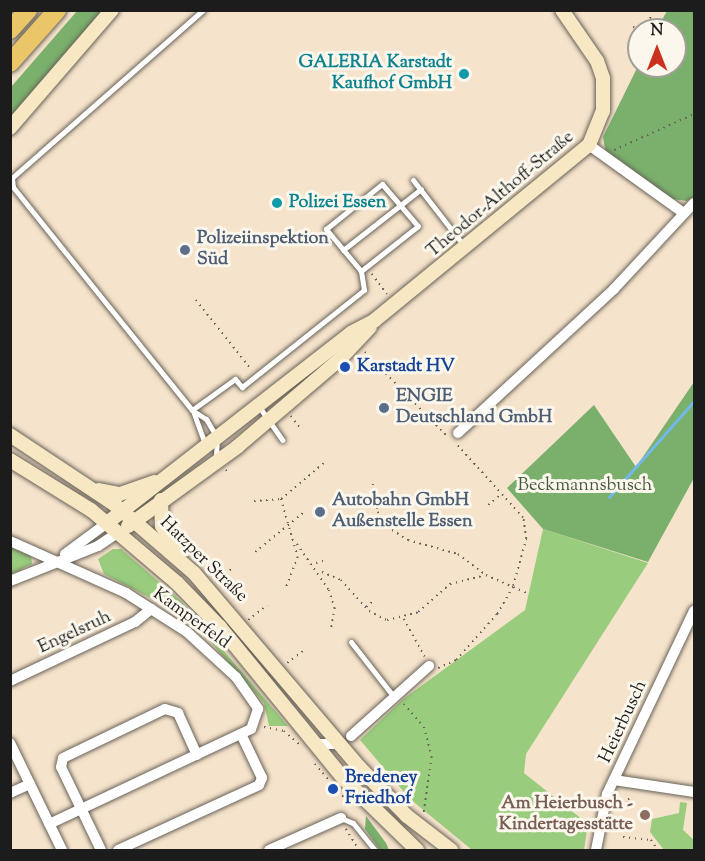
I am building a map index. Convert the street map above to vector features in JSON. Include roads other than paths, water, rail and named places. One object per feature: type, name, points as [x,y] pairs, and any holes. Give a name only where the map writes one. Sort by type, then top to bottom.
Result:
[{"type":"highway","points":[[10,30],[28,10]]},
{"type":"highway","points":[[10,63],[57,10]]},
{"type":"main road","points":[[10,128],[112,10]]},
{"type":"main road","name":"Theodor-Althoff-Straße","points":[[130,516],[161,500],[216,461],[351,333],[375,320],[593,148],[603,111],[603,78],[597,61],[562,10]]},
{"type":"main road","name":"Theodor-Althoff-Straße","points":[[119,532],[130,516],[171,475],[211,441],[284,405],[356,343],[375,320]]},
{"type":"main road","name":"Hatzper Straße","points":[[10,435],[130,516],[194,573],[243,624],[279,669],[346,740],[419,826],[451,850]]},
{"type":"main road","name":"Hatzper Straße","points":[[10,460],[119,532],[220,627],[307,744],[351,796],[402,844],[417,850]]},
{"type":"main road","points":[[90,488],[120,494],[171,475]]},
{"type":"main road","points":[[161,500],[162,526],[194,573]]},
{"type":"main road","points":[[107,523],[130,516]]},
{"type":"street","points":[[593,148],[681,212]]},
{"type":"street","points":[[458,433],[614,289],[681,212],[694,203]]},
{"type":"street","points":[[57,559],[107,523]]},
{"type":"street","points":[[10,581],[57,559],[98,546],[119,532]]},
{"type":"street","name":"Kamperfeld","points":[[10,541],[57,559],[151,609],[217,656],[255,700],[256,724],[241,734]]},
{"type":"street","name":"Engelsruh","points":[[10,681],[135,622],[151,609]]},
{"type":"street","name":"Heierbusch","points":[[596,850],[601,811],[694,611]]},
{"type":"street","points":[[307,744],[346,740],[405,692],[429,666]]},
{"type":"street","points":[[101,850],[61,767],[63,758],[165,709],[178,713],[197,755]]},
{"type":"street","points":[[49,824],[241,734],[262,778],[259,785],[118,850]]},
{"type":"street","points":[[10,743],[62,850]]},
{"type":"street","points":[[614,780],[694,792]]},
{"type":"street","points":[[10,793],[30,784]]},
{"type":"street","points":[[269,850],[341,818]]},
{"type":"lane","points":[[203,10],[12,178],[13,187],[192,410],[211,441],[216,461]]},
{"type":"lane","points":[[412,180],[466,248]]},
{"type":"lane","points":[[192,410],[235,379],[242,387],[364,290],[361,271],[326,229],[382,184],[418,226],[361,271]]},
{"type":"lane","points":[[343,250],[421,189]]},
{"type":"lane","points":[[192,410],[211,441]]},
{"type":"lane","points":[[263,414],[282,440]]},
{"type":"lane","points":[[351,642],[395,700]]},
{"type":"lane","points":[[341,818],[353,823],[375,850]]},
{"type":"waterway","points":[[609,497],[694,401]]},
{"type":"place","name":"GALERIA Karstadt Kaufhof GmbH","points":[[464,74]]},
{"type":"place","name":"Polizei Essen","points":[[277,203]]},
{"type":"place","name":"Polizeiinspektion Süd","points":[[185,250]]},
{"type":"place","name":"Karstadt HV","points":[[345,367]]},
{"type":"place","name":"ENGIE Deutschland GmbH","points":[[384,408]]},
{"type":"place","name":"Autobahn GmbH Außenstelle Essen","points":[[320,512]]},
{"type":"place","name":"Bredeney Friedhof","points":[[333,789]]},
{"type":"place","name":"Am Heierbusch - Kindertagesstätte","points":[[645,815]]},
{"type":"park label","name":"Beckmannsbusch","points":[[585,486]]}]
